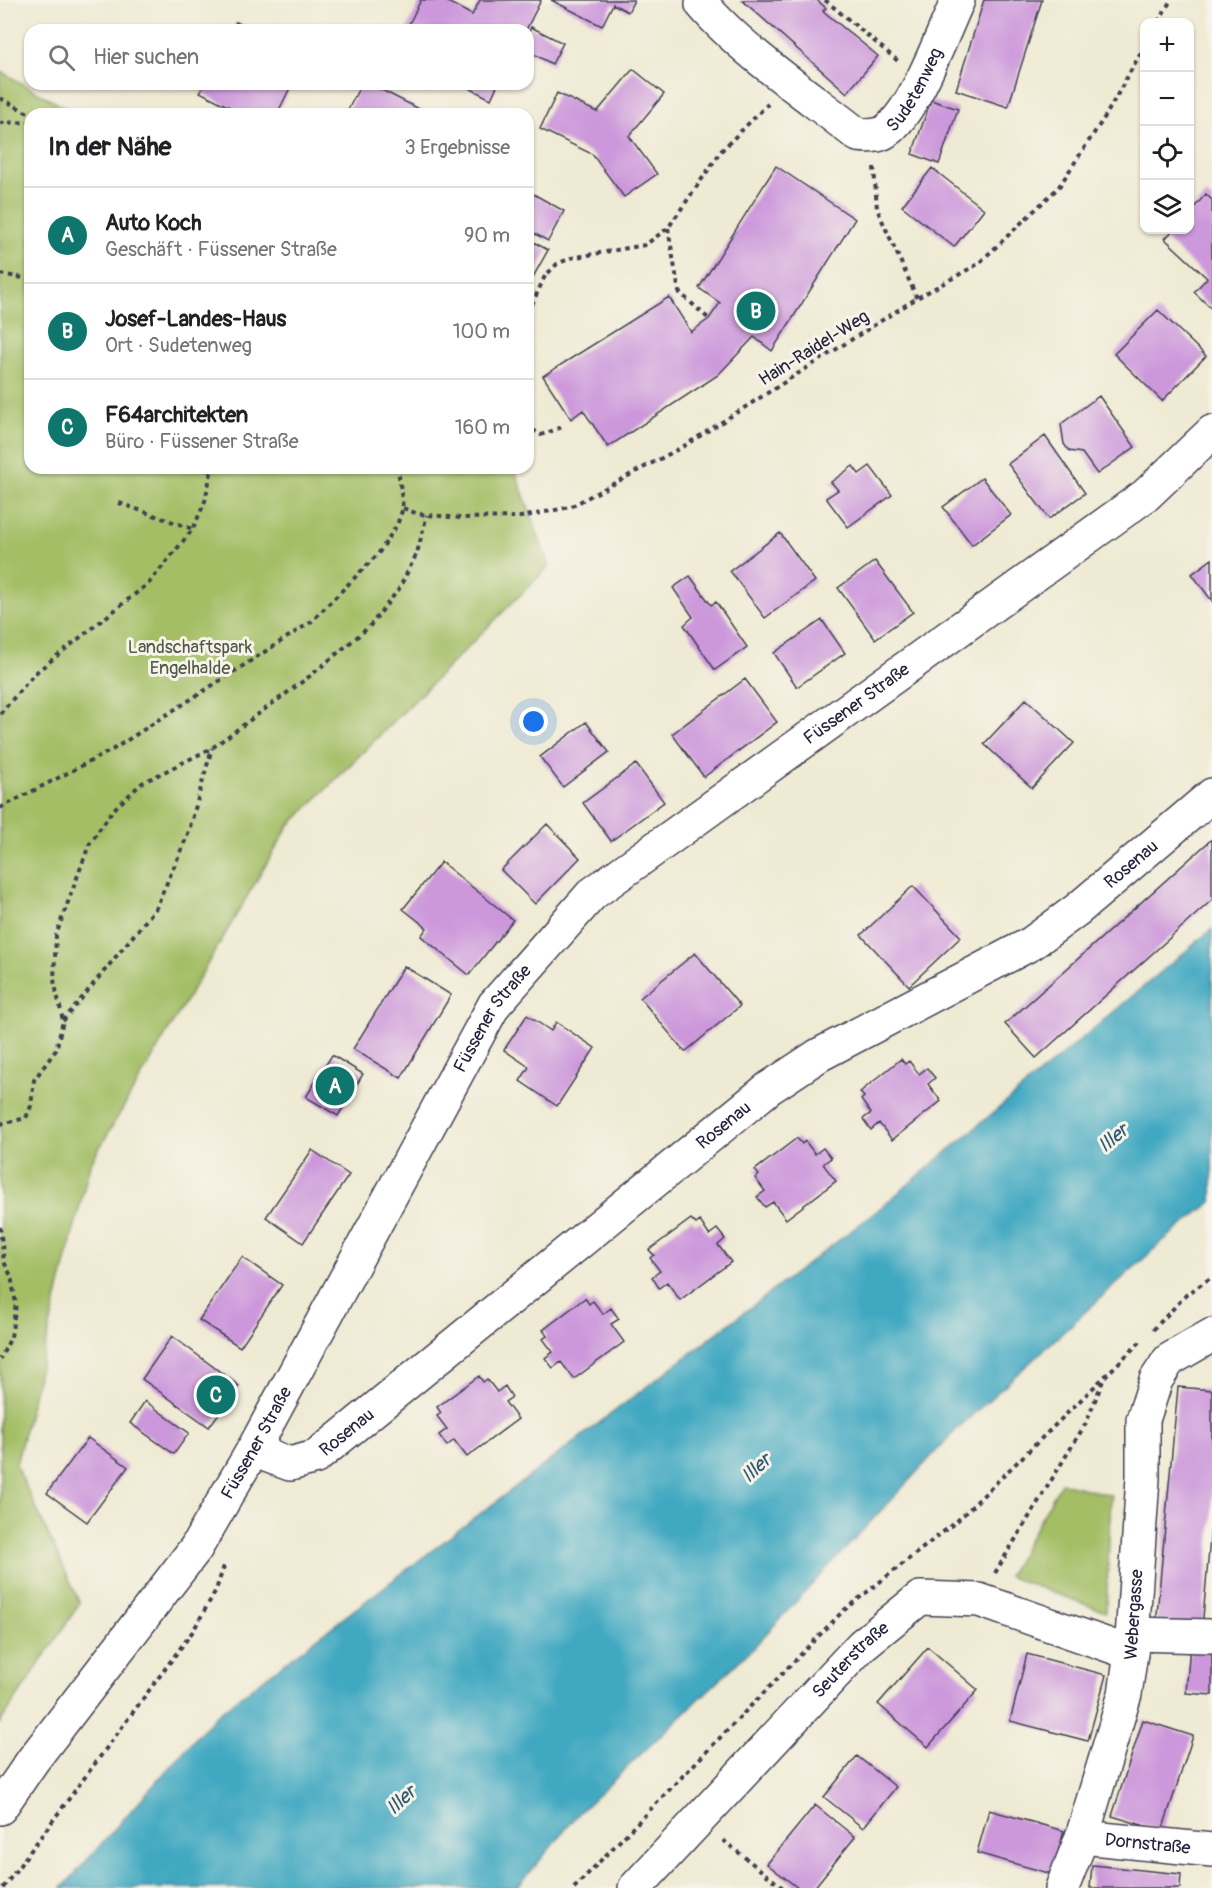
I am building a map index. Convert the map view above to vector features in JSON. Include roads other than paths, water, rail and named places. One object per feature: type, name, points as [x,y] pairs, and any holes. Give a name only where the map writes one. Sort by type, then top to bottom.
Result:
[{"type":"street","name":"Sudetenweg","points":[[702,0],[702,4],[713,17],[789,81],[858,135],[872,136],[885,132],[910,103],[958,0]]},
{"type":"street","name":"Füssener Straße","points":[[0,1808],[33,1760],[196,1548],[253,1449],[494,1005],[592,894],[1146,495],[1212,432]]},
{"type":"street","name":"Rosenau","points":[[253,1449],[290,1464],[316,1457],[769,1088],[819,1055],[1032,943],[1078,909],[1212,795]]},
{"type":"street","name":"Webergasse","points":[[1062,1888],[1082,1837],[1125,1694],[1132,1643],[1143,1478],[1143,1420],[1156,1380],[1169,1360],[1200,1342]]},
{"type":"street","name":"Seuterstraße","points":[[635,1888],[862,1645],[920,1598],[979,1600],[1132,1643],[1211,1629]]},
{"type":"street","name":"Dornstraße","points":[[1082,1837],[1212,1850]]},
{"type":"water","name":"Iller","points":[[1212,929],[1212,1202],[1163,1241],[957,1429],[753,1648],[580,1812],[517,1888],[62,1888],[215,1716],[873,1214]]},
{"type":"place","name":"Josef-Landes-Haus","points":[[756,311]]},
{"type":"place","name":"Auto Koch","points":[[335,1086]]},
{"type":"place","name":"F64architekten","points":[[216,1395]]},
{"type":"park label","name":"Landschaftspark Engelhalde","points":[[190,657]]}]
